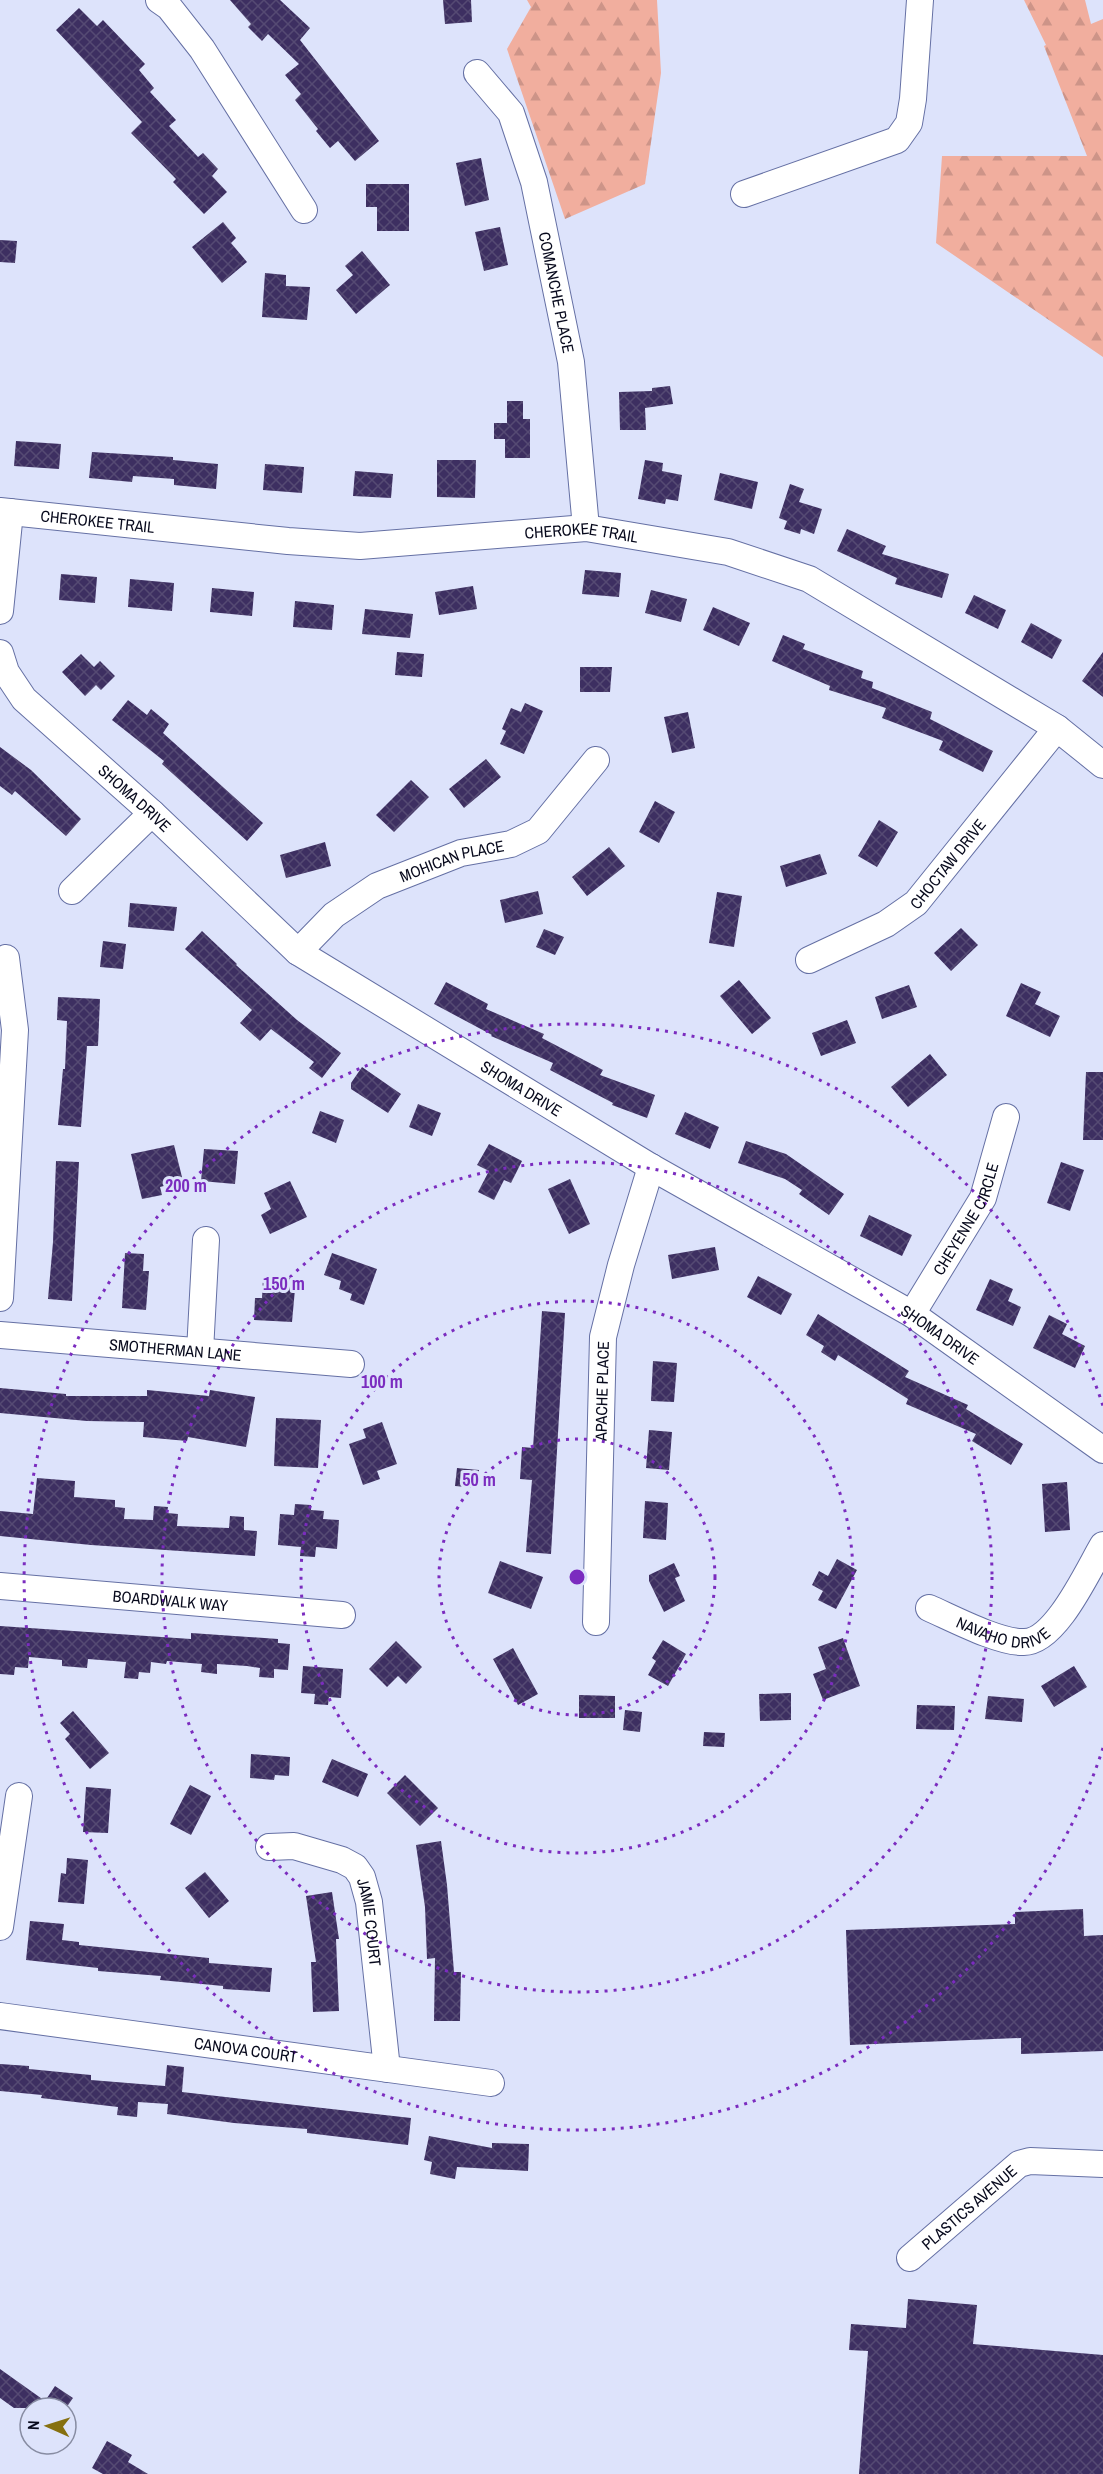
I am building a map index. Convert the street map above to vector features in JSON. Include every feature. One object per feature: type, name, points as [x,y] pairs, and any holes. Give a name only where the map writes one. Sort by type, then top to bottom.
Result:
[{"type":"street","points":[[159,0],[170,7],[202,49],[304,210]]},
{"type":"street","points":[[744,194],[897,140],[909,123],[913,99],[920,0]]},
{"type":"street","name":"COMANCHE PLACE","points":[[477,73],[511,113],[534,182],[571,362],[586,528]]},
{"type":"street","points":[[0,611],[5,511]]},
{"type":"street","name":"CHEROKEE TRAIL","points":[[5,511],[360,546],[586,528],[728,552],[809,579],[1057,728],[1103,765]]},
{"type":"street","name":"SHOMA DRIVE","points":[[0,653],[6,672],[24,699],[152,813],[298,952],[651,1167],[912,1314],[1103,1450]]},
{"type":"street","name":"CHOCTAW DRIVE","points":[[809,960],[886,924],[916,903],[1057,728]]},
{"type":"street","name":"MOHICAN PLACE","points":[[298,952],[334,915],[377,886],[461,853],[511,844],[538,831],[596,760]]},
{"type":"street","points":[[72,891],[152,813]]},
{"type":"street","points":[[0,1298],[15,1030],[6,958]]},
{"type":"street","name":"CHEYENNE CIRCLE","points":[[912,1314],[983,1198],[1006,1117]]},
{"type":"street","name":"APACHE PLACE","points":[[596,1622],[603,1337],[621,1265],[651,1167]]},
{"type":"street","points":[[200,1351],[206,1240]]},
{"type":"street","name":"SMOTHERMAN LANE","points":[[0,1335],[351,1364]]},
{"type":"street","name":"NAVAHO DRIVE","points":[[928,1608],[966,1625],[1007,1639],[1024,1642],[1032,1640],[1051,1629],[1063,1613],[1103,1545]]},
{"type":"street","name":"BOARDWALK WAY","points":[[0,1586],[342,1615]]},
{"type":"street","points":[[0,1927],[19,1796]]},
{"type":"street","name":"JAMIE COURT","points":[[269,1847],[294,1846],[342,1860],[356,1867],[362,1877],[369,1902],[387,2069]]},
{"type":"street","name":"CANOVA COURT","points":[[0,2016],[491,2083]]},
{"type":"street","name":"PLASTICS AVENUE","points":[[910,2258],[1019,2164],[1030,2161],[1103,2164]]},
{"type":"green space","points":[[527,0],[657,0],[661,73],[645,184],[565,219],[507,49],[531,7]]},
{"type":"green space","points":[[1024,0],[1085,0],[1091,24],[1103,19],[1103,357],[936,243],[942,156],[1087,156],[1044,46],[1046,45]]},
{"type":"building","points":[[230,0],[280,0],[310,28],[300,40],[379,141],[355,161],[338,141],[330,148],[295,100],[301,94],[285,75],[299,64],[268,34],[262,41],[248,27],[251,24]]},
{"type":"building","points":[[443,0],[471,0],[472,22],[445,24]]},
{"type":"building","points":[[79,8],[97,26],[103,20],[145,64],[139,70],[154,88],[150,92],[176,120],[169,126],[198,157],[203,153],[218,169],[212,176],[227,192],[204,214],[173,182],[176,179],[131,133],[142,122],[56,30]]},
{"type":"building","points":[[481,158],[489,200],[465,206],[456,163]]},
{"type":"building","points":[[366,184],[409,184],[409,231],[377,231],[377,207],[366,207]]},
{"type":"building","points":[[223,222],[236,238],[231,243],[247,262],[222,283],[192,247]]},
{"type":"building","points":[[500,227],[508,265],[484,271],[475,232]]},
{"type":"building","points":[[0,240],[17,241],[15,263],[0,262]]},
{"type":"building","points":[[362,251],[390,285],[356,314],[336,290],[353,275],[345,266]]},
{"type":"building","points":[[265,273],[286,275],[286,286],[310,287],[307,320],[262,317]]},
{"type":"building","points":[[670,386],[673,404],[645,408],[646,430],[620,430],[619,392],[652,391],[652,388]]},
{"type":"building","points":[[507,401],[523,401],[523,419],[530,419],[530,458],[505,458],[505,439],[494,439],[494,423],[507,423]]},
{"type":"building","points":[[16,441],[61,444],[59,469],[14,466]]},
{"type":"building","points":[[92,452],[173,457],[173,460],[218,464],[216,489],[174,485],[174,479],[133,476],[132,482],[89,478]]},
{"type":"building","points":[[437,460],[476,460],[475,498],[437,497]]},
{"type":"building","points":[[645,460],[663,463],[662,471],[682,475],[678,501],[666,499],[665,504],[638,499]]},
{"type":"building","points":[[265,464],[304,467],[302,493],[263,490]]},
{"type":"building","points":[[355,471],[393,474],[391,498],[353,496]]},
{"type":"building","points":[[720,473],[758,482],[752,509],[714,500]]},
{"type":"building","points":[[790,484],[804,489],[799,502],[822,509],[814,534],[801,529],[800,534],[784,529],[787,521],[779,518]]},
{"type":"building","points":[[847,529],[886,546],[882,554],[949,574],[942,598],[895,584],[897,578],[837,551]]},
{"type":"building","points":[[585,570],[621,573],[619,597],[582,594]]},
{"type":"building","points":[[61,574],[97,577],[95,603],[59,600]]},
{"type":"building","points":[[130,579],[174,583],[172,611],[128,607]]},
{"type":"building","points":[[473,586],[477,609],[439,615],[435,592]]},
{"type":"building","points":[[212,588],[254,592],[252,616],[210,612]]},
{"type":"building","points":[[651,590],[687,599],[681,622],[645,613]]},
{"type":"building","points":[[974,595],[1006,610],[998,629],[965,613]]},
{"type":"building","points":[[295,601],[334,605],[332,630],[293,627]]},
{"type":"building","points":[[713,607],[750,623],[739,646],[703,630]]},
{"type":"building","points":[[365,609],[413,614],[410,638],[362,634]]},
{"type":"building","points":[[1031,623],[1062,640],[1052,659],[1021,642]]},
{"type":"building","points":[[783,635],[805,644],[803,649],[863,671],[861,678],[873,682],[872,688],[932,712],[930,719],[993,751],[983,772],[939,750],[943,741],[882,718],[886,708],[829,690],[830,686],[772,661]]},
{"type":"building","points":[[397,652],[424,654],[422,677],[395,675]]},
{"type":"building","points":[[1103,652],[1103,697],[1082,681]]},
{"type":"building","points":[[81,654],[94,667],[100,661],[115,676],[101,690],[96,685],[85,696],[62,672]]},
{"type":"building","points":[[580,667],[612,667],[610,692],[580,692]]},
{"type":"building","points":[[128,700],[147,715],[151,709],[169,724],[163,733],[263,823],[247,841],[162,764],[164,761],[112,720]]},
{"type":"building","points":[[525,703],[543,711],[524,754],[500,744],[506,731],[502,729],[511,708],[521,712]]},
{"type":"building","points":[[688,712],[695,748],[672,753],[664,717]]},
{"type":"building","points":[[0,747],[31,770],[81,819],[66,836],[15,791],[12,795],[0,786]]},
{"type":"building","points":[[486,759],[501,777],[464,808],[449,789]]},
{"type":"building","points":[[411,780],[429,797],[394,832],[376,815]]},
{"type":"building","points":[[655,801],[675,812],[659,843],[639,832]]},
{"type":"building","points":[[879,820],[898,832],[877,867],[858,856]]},
{"type":"building","points":[[325,842],[331,866],[286,878],[280,855]]},
{"type":"building","points":[[609,847],[625,866],[587,896],[572,877]]},
{"type":"building","points":[[820,854],[827,874],[786,887],[780,866]]},
{"type":"building","points":[[538,891],[543,914],[505,923],[500,900]]},
{"type":"building","points":[[717,892],[742,896],[734,947],[709,943]]},
{"type":"building","points":[[130,903],[177,907],[174,931],[128,927]]},
{"type":"building","points":[[961,928],[978,945],[951,971],[934,953]]},
{"type":"building","points":[[544,929],[564,937],[555,955],[536,947]]},
{"type":"building","points":[[202,931],[297,1020],[341,1053],[322,1078],[309,1068],[314,1062],[271,1029],[260,1041],[240,1023],[252,1010],[185,949]]},
{"type":"building","points":[[103,941],[126,944],[123,969],[100,967]]},
{"type":"building","points":[[739,980],[771,1018],[752,1034],[720,996]]},
{"type":"building","points":[[446,982],[488,1004],[486,1009],[544,1034],[542,1038],[603,1070],[600,1075],[655,1095],[647,1118],[612,1105],[613,1103],[550,1070],[553,1063],[491,1036],[434,1004]]},
{"type":"building","points":[[1021,983],[1041,992],[1035,1004],[1060,1016],[1050,1037],[1006,1016]]},
{"type":"building","points":[[909,985],[917,1007],[882,1019],[875,997]]},
{"type":"building","points":[[58,997],[100,999],[98,1046],[87,1046],[81,1127],[58,1125],[63,1069],[65,1069],[67,1021],[57,1020]]},
{"type":"building","points":[[847,1020],[856,1043],[821,1056],[812,1033]]},
{"type":"building","points":[[930,1054],[947,1075],[908,1107],[891,1087]]},
{"type":"building","points":[[362,1067],[401,1094],[388,1113],[351,1089],[351,1083]]},
{"type":"building","points":[[1086,1072],[1103,1072],[1103,1140],[1083,1140]]},
{"type":"building","points":[[418,1104],[441,1113],[432,1136],[409,1127]]},
{"type":"building","points":[[320,1111],[344,1120],[336,1143],[312,1133]]},
{"type":"building","points":[[685,1112],[719,1127],[710,1149],[675,1134]]},
{"type":"building","points":[[746,1141],[786,1154],[844,1194],[829,1215],[799,1194],[802,1190],[785,1179],[738,1163]]},
{"type":"building","points":[[489,1144],[522,1161],[511,1183],[504,1180],[494,1200],[478,1192],[489,1171],[477,1165]]},
{"type":"building","points":[[174,1145],[183,1181],[160,1187],[162,1195],[142,1199],[131,1154]]},
{"type":"building","points":[[204,1149],[238,1151],[235,1184],[201,1181]]},
{"type":"building","points":[[56,1161],[79,1162],[72,1301],[48,1299]]},
{"type":"building","points":[[1061,1162],[1084,1170],[1070,1211],[1047,1203]]},
{"type":"building","points":[[570,1179],[590,1224],[569,1234],[548,1189]]},
{"type":"building","points":[[290,1181],[307,1217],[270,1234],[261,1215],[271,1209],[264,1193]]},
{"type":"building","points":[[869,1215],[912,1235],[902,1256],[860,1236]]},
{"type":"building","points":[[715,1247],[719,1270],[672,1279],[668,1255]]},
{"type":"building","points":[[125,1253],[144,1254],[143,1271],[149,1271],[146,1310],[122,1308]]},
{"type":"building","points":[[332,1253],[377,1269],[364,1305],[350,1300],[352,1294],[339,1289],[341,1281],[324,1275]]},
{"type":"building","points":[[263,1276],[296,1278],[292,1322],[254,1320],[255,1298],[262,1298]]},
{"type":"building","points":[[758,1276],[792,1294],[781,1315],[747,1297]]},
{"type":"building","points":[[990,1279],[1013,1289],[1008,1301],[1021,1307],[1013,1326],[976,1310]]},
{"type":"building","points":[[542,1311],[565,1313],[551,1554],[526,1552],[532,1480],[520,1479],[522,1447],[533,1448]]},
{"type":"building","points":[[818,1314],[909,1371],[905,1377],[968,1405],[966,1409],[1023,1444],[1011,1465],[972,1441],[976,1434],[906,1404],[908,1399],[838,1355],[835,1361],[821,1352],[824,1346],[806,1335]]},
{"type":"building","points":[[1049,1315],[1067,1324],[1062,1334],[1085,1346],[1075,1368],[1033,1348]]},
{"type":"building","points":[[653,1361],[677,1363],[674,1402],[651,1401]]},
{"type":"building","points":[[0,1388],[66,1394],[66,1396],[147,1396],[147,1390],[209,1396],[210,1390],[255,1397],[246,1447],[188,1437],[187,1441],[143,1437],[144,1422],[87,1421],[0,1413]]},
{"type":"building","points":[[276,1418],[321,1420],[318,1468],[274,1466]]},
{"type":"building","points":[[382,1422],[397,1464],[377,1471],[380,1479],[363,1485],[349,1444],[366,1438],[363,1429]]},
{"type":"building","points":[[649,1430],[672,1432],[669,1470],[646,1468]]},
{"type":"building","points":[[457,1468],[479,1470],[477,1488],[455,1486]]},
{"type":"building","points":[[37,1478],[75,1481],[74,1497],[115,1500],[115,1507],[125,1508],[124,1519],[153,1520],[154,1506],[168,1507],[167,1513],[178,1514],[177,1526],[229,1528],[230,1516],[244,1517],[244,1530],[257,1531],[255,1556],[91,1545],[0,1536],[0,1511],[33,1514]]},
{"type":"building","points":[[1067,1482],[1070,1530],[1045,1532],[1042,1484]]},
{"type":"building","points":[[645,1501],[668,1503],[666,1540],[643,1538]]},
{"type":"building","points":[[295,1504],[311,1505],[311,1510],[324,1511],[323,1519],[339,1520],[337,1549],[316,1547],[315,1557],[300,1556],[301,1547],[278,1545],[280,1514],[294,1515]]},
{"type":"building","points":[[837,1559],[857,1570],[836,1609],[818,1600],[823,1591],[812,1585],[819,1571],[828,1576]]},
{"type":"building","points":[[500,1561],[543,1577],[531,1609],[488,1593]]},
{"type":"building","points":[[674,1563],[680,1576],[675,1578],[685,1601],[664,1612],[649,1581],[649,1575]]},
{"type":"building","points":[[0,1626],[191,1639],[191,1633],[278,1639],[278,1643],[290,1644],[288,1670],[274,1669],[274,1678],[259,1677],[260,1668],[217,1664],[217,1674],[201,1672],[202,1664],[167,1661],[166,1664],[151,1662],[150,1673],[139,1672],[138,1679],[124,1678],[126,1662],[88,1659],[87,1668],[62,1666],[62,1660],[29,1657],[28,1668],[15,1667],[14,1675],[0,1674]]},
{"type":"building","points":[[843,1638],[860,1686],[823,1700],[813,1674],[826,1669],[818,1647]]},
{"type":"building","points":[[663,1640],[686,1654],[668,1686],[648,1675],[656,1661],[652,1658]]},
{"type":"building","points":[[396,1641],[422,1667],[406,1684],[398,1676],[387,1687],[369,1669]]},
{"type":"building","points":[[513,1648],[538,1694],[518,1705],[493,1659]]},
{"type":"building","points":[[303,1666],[343,1669],[341,1698],[329,1697],[328,1705],[314,1704],[315,1694],[301,1693]]},
{"type":"building","points":[[1074,1666],[1087,1687],[1054,1707],[1041,1686]]},
{"type":"building","points":[[791,1693],[791,1720],[760,1721],[759,1694]]},
{"type":"building","points":[[579,1695],[615,1696],[615,1718],[579,1718]]},
{"type":"building","points":[[988,1696],[1024,1699],[1022,1722],[985,1719]]},
{"type":"building","points":[[917,1705],[955,1706],[954,1730],[916,1729]]},
{"type":"building","points":[[625,1710],[642,1712],[640,1732],[623,1730]]},
{"type":"building","points":[[73,1711],[109,1753],[90,1769],[65,1739],[70,1734],[60,1723]]},
{"type":"building","points":[[704,1732],[725,1733],[724,1747],[703,1746]]},
{"type":"building","points":[[251,1754],[290,1757],[289,1776],[275,1775],[274,1780],[250,1778]]},
{"type":"building","points":[[332,1759],[368,1774],[358,1797],[322,1782]]},
{"type":"building","points":[[405,1775],[438,1808],[420,1826],[387,1793]]},
{"type":"building","points":[[190,1785],[211,1796],[191,1835],[170,1824]]},
{"type":"building","points":[[86,1787],[111,1789],[108,1833],[83,1832]]},
{"type":"building","points":[[441,1841],[454,1972],[461,1972],[460,2021],[434,2021],[435,1958],[427,1959],[425,1907],[416,1845]]},
{"type":"building","points":[[67,1858],[88,1860],[84,1904],[58,1902],[61,1873],[66,1874]]},
{"type":"building","points":[[205,1872],[229,1901],[209,1918],[185,1888]]},
{"type":"building","points":[[332,1892],[339,1939],[336,1939],[339,2011],[313,2012],[311,1962],[316,1962],[306,1896]]},
{"type":"building","points":[[1083,1909],[1084,1936],[1103,1935],[1103,2051],[1021,2054],[1021,2038],[850,2045],[846,1930],[1015,1924],[1015,1912]]},
{"type":"building","points":[[30,1921],[64,1924],[62,1940],[79,1942],[79,1945],[209,1958],[209,1963],[272,1968],[270,1992],[223,1989],[223,1986],[160,1980],[161,1976],[98,1971],[98,1968],[26,1960]]},
{"type":"building","points":[[0,2064],[91,2075],[91,2080],[165,2086],[167,2065],[184,2067],[182,2092],[411,2118],[408,2145],[307,2133],[307,2129],[234,2123],[167,2114],[168,2104],[138,2102],[137,2117],[117,2115],[118,2107],[0,2091]]},
{"type":"building","points":[[429,2136],[492,2148],[492,2143],[529,2144],[528,2171],[457,2167],[455,2179],[430,2174],[432,2162],[424,2160]]},
{"type":"building","points":[[908,2299],[977,2305],[973,2344],[1103,2355],[1103,2474],[859,2474],[868,2351],[849,2350],[851,2324],[906,2328]]},
{"type":"building","points":[[0,2369],[38,2396],[18,2396],[18,2408],[14,2408],[0,2398]]},
{"type":"building","points":[[55,2386],[70,2396],[48,2396]]},
{"type":"building","points":[[107,2441],[132,2455],[128,2462],[148,2474],[103,2474],[92,2468]]}]
